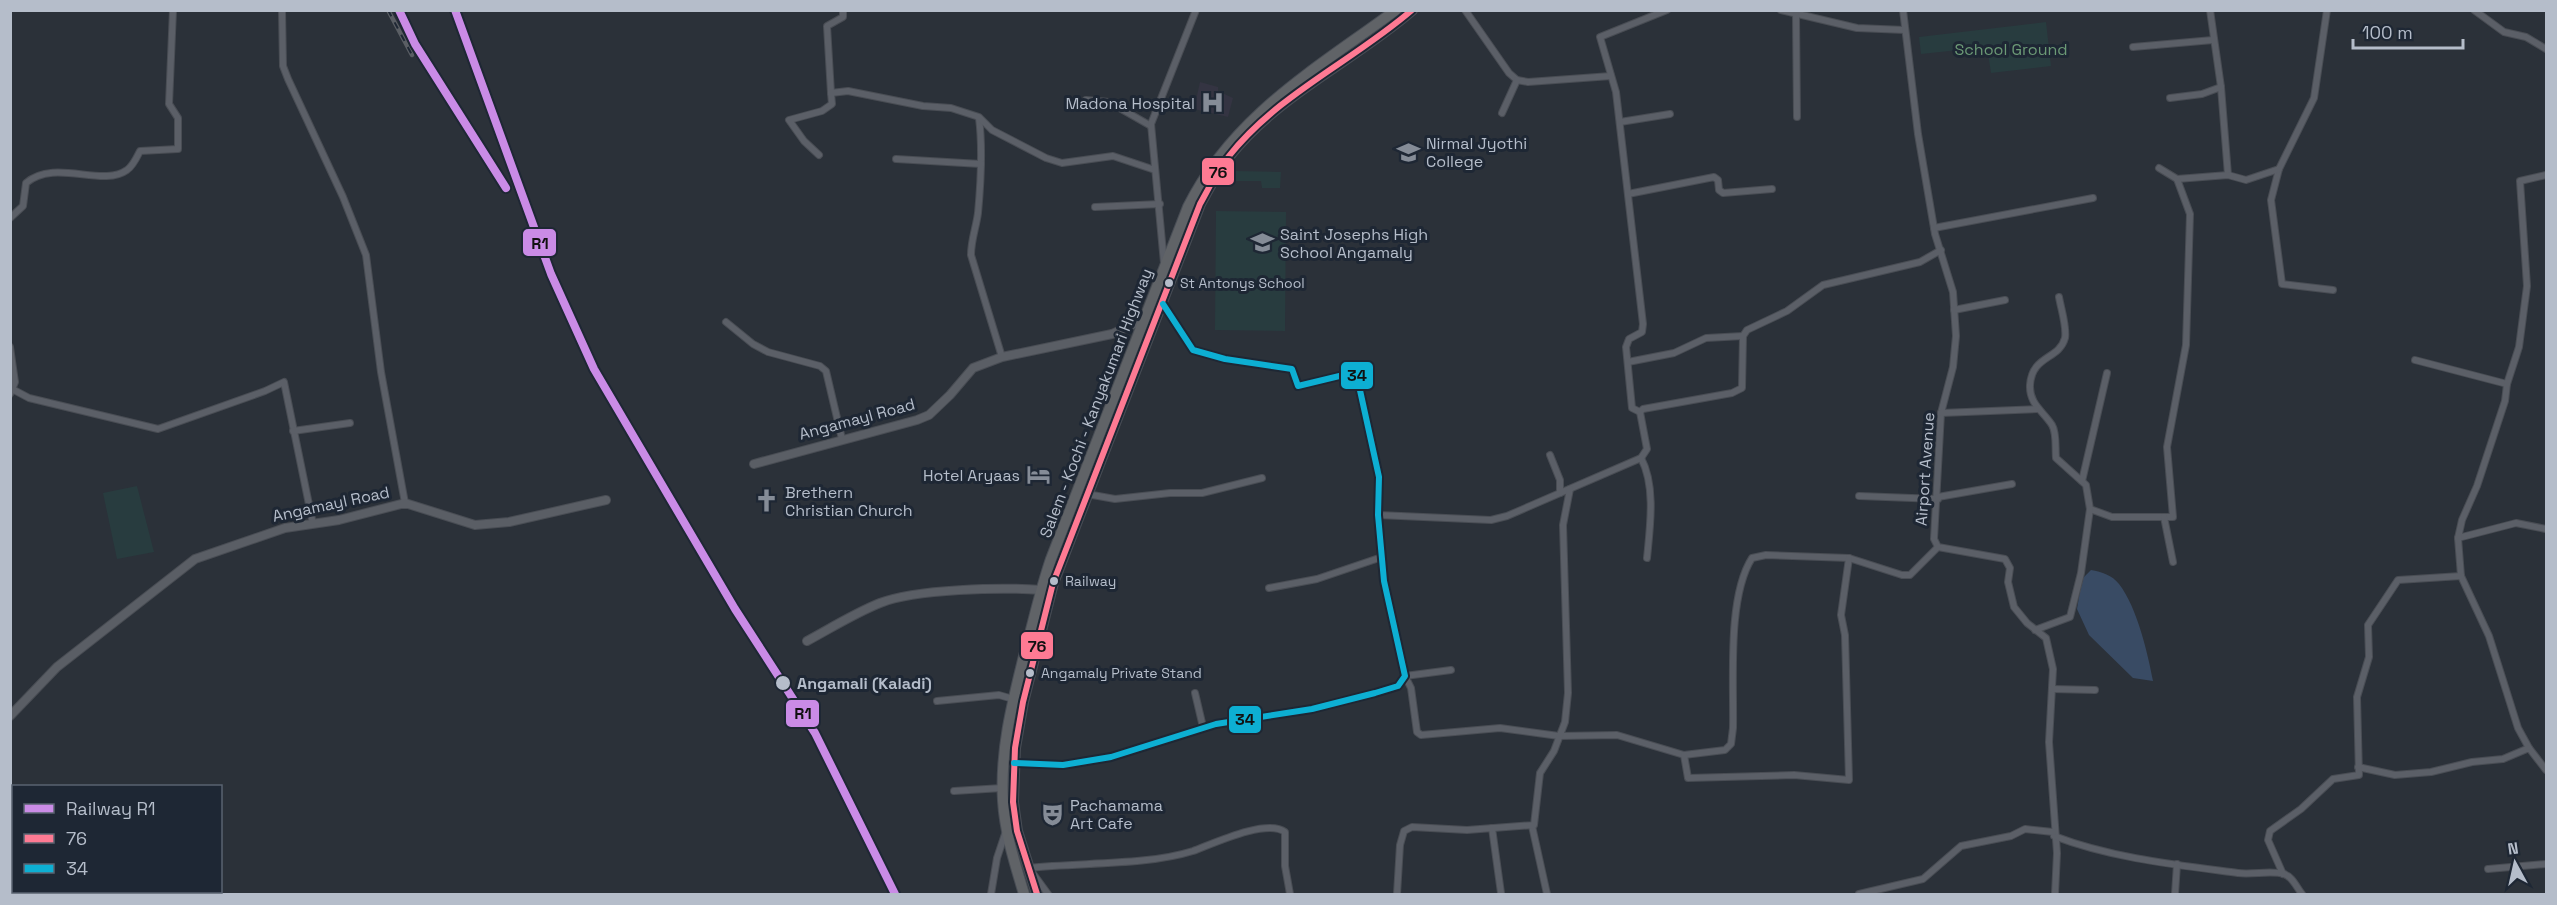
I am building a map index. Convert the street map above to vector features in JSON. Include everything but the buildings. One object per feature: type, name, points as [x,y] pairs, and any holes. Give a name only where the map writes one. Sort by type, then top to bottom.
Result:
[{"type":"highway","name":"Salem - Kochi - Kanyakumari Highway","points":[[1024,894],[1007,831],[1002,788],[1004,753],[1053,583],[1152,318],[1165,269],[1198,188],[1234,137],[1267,105],[1396,10]]},
{"type":"highway","name":"Salem - Kochi - Kanyakumari Highway","points":[[1037,894],[1017,831],[1013,802],[1018,700],[1041,590],[1152,318],[1163,303],[1200,204],[1230,154],[1275,110],[1412,10]]},
{"type":"street","points":[[10,218],[23,206],[26,183],[36,174],[79,172],[115,177],[129,169],[140,151],[178,149],[178,118],[169,104],[172,10]]},
{"type":"street","points":[[282,10],[286,72],[314,140],[344,197],[366,255],[381,372],[405,503]]},
{"type":"street","points":[[819,155],[804,141],[789,120],[822,111],[832,104],[827,26],[843,17],[843,10]]},
{"type":"street","points":[[1165,269],[1151,126],[1196,10]]},
{"type":"street","points":[[1465,10],[1509,73],[1517,80],[1528,82],[1611,76]]},
{"type":"street","points":[[1640,412],[1632,408],[1627,342],[1642,332],[1643,324],[1616,92],[1600,37],[1667,10]]},
{"type":"street","points":[[1781,10],[1857,28],[1905,30]]},
{"type":"street","name":"Airport Avenue","points":[[1904,10],[1918,134],[1934,228],[1953,292],[1956,336],[1953,367],[1941,413],[1934,539],[1938,547],[2005,559],[2010,568],[2008,582],[2014,608],[2046,638],[2053,669],[2049,742],[2057,853],[2055,894]]},
{"type":"street","points":[[2210,10],[2221,87],[2228,175]]},
{"type":"street","points":[[2327,10],[2314,98],[2279,169],[2271,200],[2282,284],[2333,290]]},
{"type":"street","points":[[2474,10],[2504,32],[2526,37],[2547,49]]},
{"type":"street","points":[[1796,15],[1797,117]]},
{"type":"street","points":[[2133,47],[2213,40]]},
{"type":"street","points":[[1502,113],[1517,80]]},
{"type":"street","points":[[2170,98],[2202,94],[2221,87]]},
{"type":"street","points":[[831,93],[848,90],[923,106],[951,108],[979,117],[992,130],[1046,158],[1062,163],[1113,156],[1155,170]]},
{"type":"street","points":[[1086,100],[1108,102],[1151,126]]},
{"type":"street","points":[[1620,122],[1671,114]]},
{"type":"street","points":[[979,117],[982,144],[981,164],[971,255],[1002,357]]},
{"type":"street","points":[[896,159],[981,164]]},
{"type":"street","points":[[2159,168],[2177,178],[2228,175],[2246,180],[2279,169]]},
{"type":"street","points":[[2547,175],[2520,180],[2527,286],[2517,355],[2507,384],[2505,401],[2477,486],[2462,520],[2458,538],[2461,576],[2489,636],[2518,728],[2529,748],[2547,770]]},
{"type":"street","points":[[1628,194],[1714,177],[1719,180],[1719,190],[1723,193],[1772,189]]},
{"type":"street","points":[[2090,509],[2112,517],[2173,517],[2167,447],[2186,345],[2189,304],[2190,214],[2177,178]]},
{"type":"street","points":[[1934,228],[2093,198]]},
{"type":"street","points":[[1095,207],[1160,204]]},
{"type":"street","points":[[1640,412],[1649,406],[1740,391],[1743,336],[1747,330],[1792,308],[1823,285],[1920,262],[1941,250]]},
{"type":"street","points":[[2035,630],[2070,617],[2081,573],[2090,509],[2086,485],[2056,458],[2053,427],[2031,397],[2032,372],[2036,365],[2061,348],[2066,336],[2059,297]]},
{"type":"street","points":[[1954,310],[2005,300]]},
{"type":"street","points":[[1163,303],[1193,350],[1225,359],[1292,369],[1298,386],[1356,372],[1379,477],[1378,514],[1384,581],[1405,676],[1411,688],[1417,732],[1421,735],[1500,728],[1559,736],[1617,735],[1684,755],[1725,750],[1731,744],[1735,620],[1745,569],[1752,558],[1766,555],[1849,558],[1893,574],[1911,574],[1938,547]]},
{"type":"street","name":"Angamayl Road","points":[[754,464],[929,415],[973,368],[1002,357],[1112,334],[1152,318]]},
{"type":"street","points":[[726,322],[753,344],[768,352],[810,363],[826,371],[842,439]]},
{"type":"street","points":[[1628,362],[1674,353],[1706,338],[1743,336]]},
{"type":"street","points":[[10,347],[12,392],[94,416],[158,429],[266,391],[284,382],[292,431],[313,524]]},
{"type":"street","points":[[2415,360],[2507,384]]},
{"type":"street","points":[[2082,481],[2107,373]]},
{"type":"street","points":[[1941,413],[2038,409]]},
{"type":"street","points":[[1378,514],[1491,520],[1507,516],[1641,458],[1647,449],[1640,412]]},
{"type":"street","points":[[292,431],[350,423]]},
{"type":"street","points":[[1550,455],[1560,480],[1560,493]]},
{"type":"street","points":[[1641,458],[1648,472],[1650,530],[1647,558]]},
{"type":"street","points":[[1086,494],[1115,499],[1170,493],[1203,493],[1262,478]]},
{"type":"street","points":[[1859,496],[1938,498],[2012,484]]},
{"type":"street","points":[[1547,894],[1532,826],[1540,773],[1554,751],[1565,722],[1568,693],[1563,525],[1570,489]]},
{"type":"street","name":"Angamayl Road","points":[[10,716],[57,667],[195,559],[285,528],[339,520],[405,503],[475,525],[509,522],[606,500]]},
{"type":"street","points":[[2164,517],[2173,562]]},
{"type":"street","points":[[2458,538],[2516,524],[2547,529]]},
{"type":"street","points":[[1269,588],[1317,579],[1383,557]]},
{"type":"street","points":[[1684,755],[1688,778],[1794,775],[1849,780],[1845,635],[1841,615],[1849,558]]},
{"type":"street","points":[[2283,874],[2268,840],[2270,831],[2301,809],[2333,779],[2342,776],[2357,777],[2357,697],[2369,657],[2367,631],[2371,617],[2398,580],[2461,576]]},
{"type":"street","points":[[807,641],[864,610],[901,597],[1018,588],[1041,590]]},
{"type":"street","points":[[1014,763],[1063,765],[1111,757],[1203,727],[1333,704],[1398,686],[1405,676],[1451,670]]},
{"type":"street","points":[[2052,689],[2095,690]]},
{"type":"street","points":[[1195,693],[1203,727]]},
{"type":"street","points":[[937,701],[999,695],[1018,700]]},
{"type":"street","points":[[2358,767],[2396,775],[2431,772],[2472,762],[2503,759],[2529,748]]},
{"type":"street","points":[[954,790],[1002,788]]},
{"type":"street","points":[[1397,894],[1400,845],[1404,831],[1412,826],[1467,830],[1532,826]]},
{"type":"street","points":[[1029,868],[1158,858],[1193,850],[1236,834],[1277,828],[1285,832],[1285,866],[1290,894]]},
{"type":"street","points":[[1492,828],[1501,893]]},
{"type":"street","points":[[1860,894],[1923,879],[1961,846],[2011,836],[2025,829],[2054,834],[2084,848],[2252,874],[2283,874],[2291,879],[2302,894]]},
{"type":"street","points":[[991,894],[997,858],[1007,831]]},
{"type":"street","points":[[2175,894],[2177,864]]},
{"type":"street","points":[[2488,869],[2547,864]]},
{"type":"street","points":[[1029,868],[1048,894]]},
{"type":"shaded area","name":"Madona Hospital","points":[[1200,82],[1218,87],[1218,91],[1233,98],[1228,117],[1194,109]]},
{"type":"green space","name":"School Ground","points":[[2046,22],[2051,66],[1991,73],[1987,47],[1921,54],[1919,37]]},
{"type":"green space","points":[[1235,171],[1281,172],[1280,188],[1262,188],[1261,181],[1234,181]]},
{"type":"green space","name":"Saint Josephs High School Angamaly","points":[[1216,211],[1286,212],[1285,331],[1215,330]]},
{"type":"green space","points":[[137,486],[154,552],[117,559],[103,493]]},
{"type":"water","points":[[2091,570],[2113,578],[2125,594],[2141,631],[2153,681],[2133,678],[2089,635],[2077,609],[2082,579]]},
{"type":"railway","points":[[388,10],[412,55]]},
{"type":"railway","points":[[399,10],[415,44],[506,188]]},
{"type":"rail line","name":"R1","points":[[399,10],[415,44],[506,188]]},
{"type":"rail line","name":"R1","points":[[455,10],[551,274],[594,369],[735,609],[815,733],[895,894]]},
{"type":"transit line","name":"76","points":[[1037,894],[1017,831],[1013,802],[1015,748],[1023,702],[1053,583],[1200,204],[1229,156],[1270,114],[1412,10]]},
{"type":"transit line","name":"34","points":[[1014,763],[1063,765],[1111,757],[1216,724],[1312,709],[1375,693],[1398,686],[1405,676],[1384,581],[1378,515],[1379,477],[1356,372],[1298,386],[1292,369],[1225,359],[1193,350],[1163,304]]},
{"type":"place","name":"Madona Hospital","points":[[1213,103]]},
{"type":"place","name":"Nirmal Jyothi College","points":[[1408,152]]},
{"type":"place","name":"Saint Josephs High School Angamaly","points":[[1262,243]]},
{"type":"place","name":"St Antonys School","points":[[1169,283]]},
{"type":"place","name":"Hotel Aryaas","points":[[1038,475]]},
{"type":"place","name":"Brethern Christian Church","points":[[767,501]]},
{"type":"place","name":"Railway","points":[[1054,581]]},
{"type":"place","name":"Angamaly Private Stand","points":[[1030,673]]},
{"type":"place","name":"Angamali (Kaladi)","points":[[783,683]]},
{"type":"place","name":"Pachamama Art Cafe","points":[[1052,814]]}]
